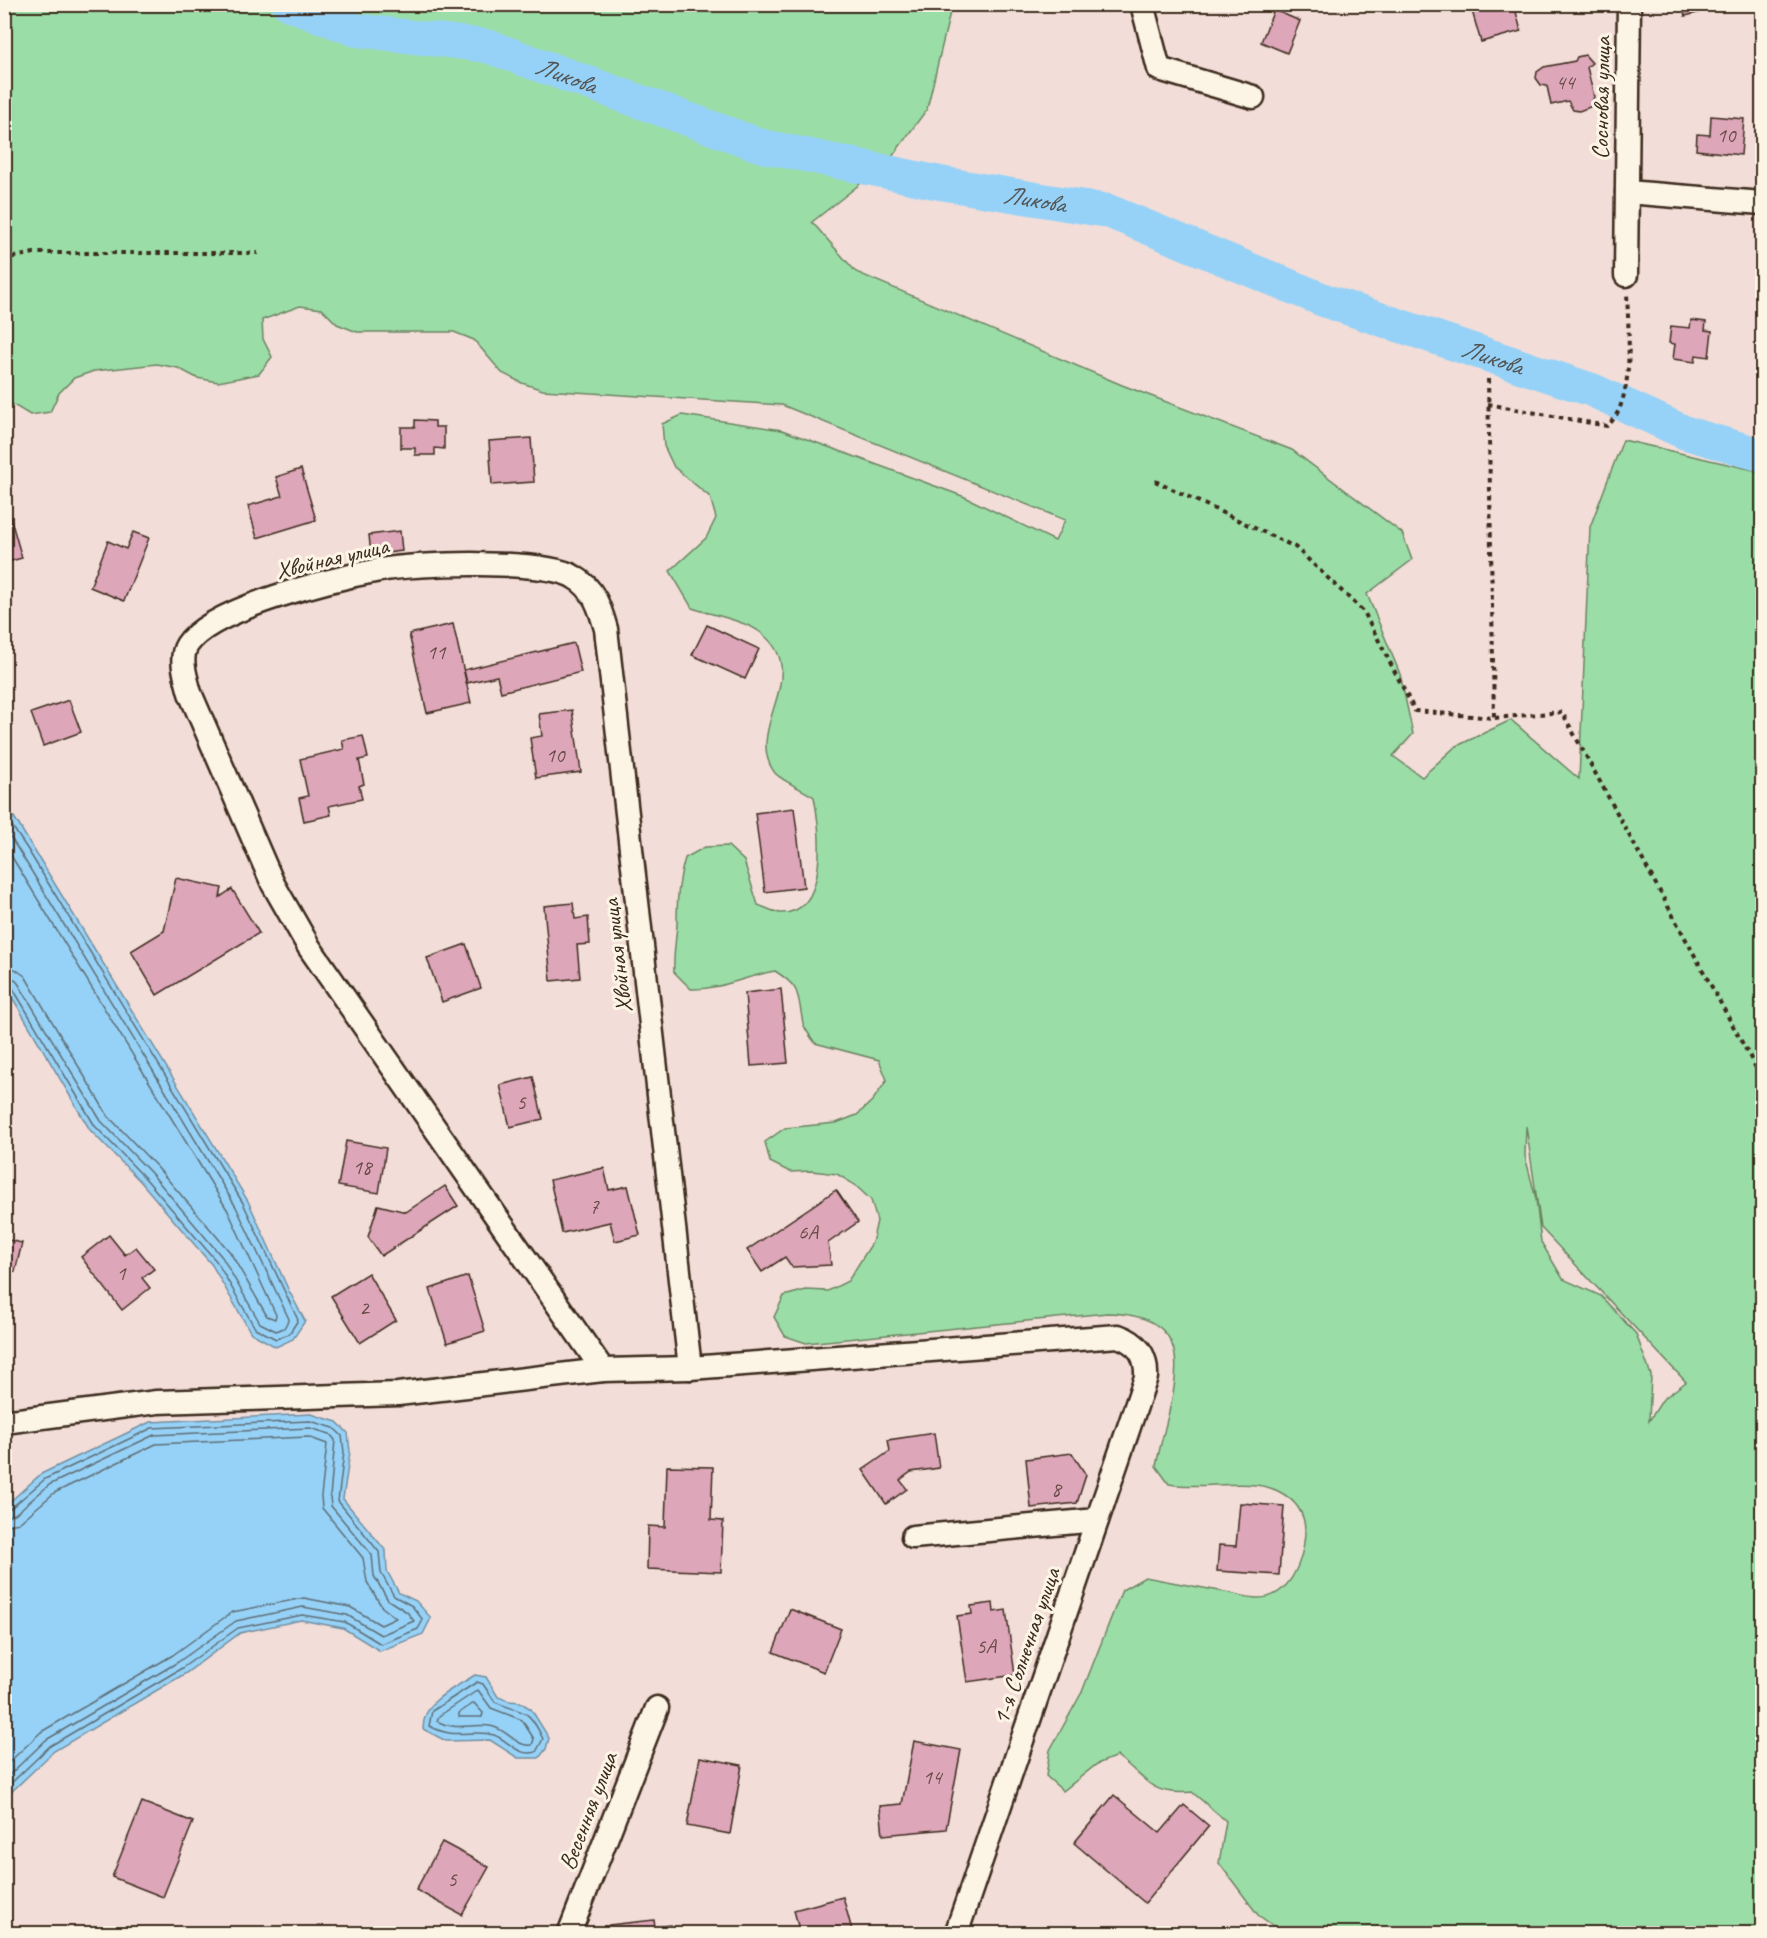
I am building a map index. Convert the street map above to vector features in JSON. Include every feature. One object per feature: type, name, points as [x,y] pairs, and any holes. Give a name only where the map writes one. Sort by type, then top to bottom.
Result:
[{"type":"street","points":[[1142,4],[1158,69],[1253,97]]},
{"type":"street","name":"Сосновая улица","points":[[1626,274],[1629,4]]},
{"type":"street","points":[[1627,192],[1762,202]]},
{"type":"street","name":"Хвойная улица","points":[[603,1370],[309,947],[273,884],[190,693],[185,676],[183,656],[186,646],[195,634],[212,622],[311,587],[382,570],[469,564],[542,567],[573,576],[589,588],[600,606],[606,629],[690,1368]]},
{"type":"street","name":"1-я Солнечная улица","points":[[690,1368],[1118,1336],[1131,1340],[1142,1352],[1146,1364],[1146,1377],[956,1934]]},
{"type":"street","points":[[4,1422],[157,1402],[398,1394],[603,1370],[690,1368]]},
{"type":"street","points":[[913,1537],[1097,1520]]},
{"type":"street","name":"Весенняя улица","points":[[569,1934],[657,1708]]},
{"type":"path","points":[[4,259],[34,253],[258,254]]},
{"type":"path","points":[[1488,404],[1607,426],[1615,420],[1629,375],[1626,274]]},
{"type":"path","points":[[1488,379],[1494,718]]},
{"type":"path","points":[[1155,481],[1295,547],[1364,612],[1415,711],[1494,718],[1562,712],[1762,1079]]},
{"type":"green space","points":[[952,4],[927,109],[889,161],[812,222],[856,272],[1122,385],[1292,450],[1402,533],[1412,560],[1367,594],[1400,674],[1413,734],[1393,756],[1422,777],[1455,747],[1511,720],[1579,779],[1590,527],[1623,440],[1762,472],[1762,1933],[1284,1933],[1258,1915],[1219,1863],[1226,1821],[1192,1792],[1178,1793],[1158,1788],[1143,1779],[1117,1756],[1097,1764],[1063,1791],[1046,1776],[1050,1750],[1082,1692],[1122,1590],[1145,1577],[1251,1598],[1269,1596],[1279,1592],[1293,1576],[1304,1545],[1305,1527],[1302,1514],[1295,1503],[1278,1491],[1267,1487],[1240,1484],[1196,1486],[1169,1484],[1156,1466],[1169,1414],[1176,1365],[1172,1344],[1161,1328],[1140,1317],[1107,1313],[806,1343],[785,1336],[774,1317],[784,1296],[806,1290],[828,1291],[848,1281],[872,1243],[877,1221],[871,1200],[855,1185],[837,1174],[812,1171],[790,1172],[770,1162],[765,1142],[785,1128],[836,1123],[857,1115],[873,1100],[887,1080],[879,1060],[815,1043],[804,1026],[797,992],[790,982],[775,971],[702,989],[691,989],[674,972],[678,891],[685,858],[705,847],[728,846],[744,861],[758,905],[780,913],[796,910],[807,900],[814,885],[819,848],[814,797],[778,776],[767,756],[766,738],[781,682],[781,663],[774,646],[750,626],[692,608],[670,571],[706,538],[716,518],[710,497],[674,467],[664,446],[662,424],[682,415],[782,430],[965,497],[1055,541],[1065,520],[782,405],[543,390],[502,373],[474,340],[454,332],[357,332],[337,324],[322,309],[300,306],[262,320],[263,339],[272,357],[259,374],[218,382],[197,378],[178,368],[157,364],[94,371],[74,378],[59,393],[50,412],[30,415],[12,404],[5,405],[5,5]],"holes":[[[1526,1126],[1541,1228],[1686,1382],[1663,1399],[1649,1421],[1651,1375],[1636,1334],[1601,1296],[1563,1279],[1541,1242],[1536,1199],[1525,1156]]]},
{"type":"water","points":[[14,817],[248,1201],[305,1321],[293,1339],[276,1347],[251,1333],[212,1265],[141,1182],[90,1130],[5,985],[5,821]]},
{"type":"water","points":[[311,1414],[337,1422],[348,1433],[350,1452],[343,1499],[386,1551],[387,1571],[399,1593],[416,1601],[431,1618],[423,1634],[380,1651],[343,1628],[301,1620],[240,1633],[186,1673],[54,1751],[5,1798],[5,1506],[41,1474],[150,1422]]},
{"type":"water","points":[[475,1675],[486,1677],[498,1697],[520,1702],[531,1709],[549,1738],[546,1749],[539,1758],[518,1758],[490,1740],[446,1741],[423,1729],[424,1719],[433,1703]]},
{"type":"building","points":[[1470,4],[1514,4],[1521,31],[1481,42]]},
{"type":"building","points":[[1682,4],[1733,4],[1685,16]]},
{"type":"building","points":[[1274,10],[1300,21],[1287,53],[1261,42]]},
{"type":"building","points":[[1585,55],[1592,63],[1587,67],[1594,97],[1590,107],[1579,111],[1573,110],[1568,101],[1551,105],[1547,86],[1541,85],[1536,78],[1537,72],[1544,67],[1575,61],[1577,57]]},
{"type":"building","points":[[1711,116],[1744,119],[1741,155],[1696,150],[1697,134],[1710,135]]},
{"type":"building","points":[[1691,320],[1706,322],[1705,330],[1712,331],[1709,357],[1696,355],[1695,362],[1673,359],[1675,344],[1669,343],[1671,326],[1690,328]]},
{"type":"building","points":[[415,420],[435,421],[435,427],[444,427],[444,449],[435,448],[435,455],[415,455],[415,448],[401,448],[401,427],[415,427]]},
{"type":"building","points":[[531,438],[534,482],[492,485],[489,441]]},
{"type":"building","points":[[301,469],[316,520],[257,538],[248,506],[282,496],[276,477]]},
{"type":"building","points":[[4,506],[7,506],[22,558],[4,563]]},
{"type":"building","points":[[400,531],[402,551],[371,555],[369,535]]},
{"type":"building","points":[[133,532],[149,538],[124,601],[90,587],[108,541],[126,549]]},
{"type":"building","points":[[453,624],[471,703],[427,713],[409,634]]},
{"type":"building","points":[[707,625],[759,649],[745,679],[692,655]]},
{"type":"building","points":[[574,643],[581,672],[501,692],[497,676],[467,683],[464,670]]},
{"type":"building","points":[[69,700],[81,732],[43,746],[31,713]]},
{"type":"building","points":[[572,710],[581,772],[536,778],[530,738],[542,736],[539,714]]},
{"type":"building","points":[[363,736],[368,758],[359,760],[364,784],[359,786],[362,799],[329,806],[331,815],[304,821],[299,798],[308,796],[300,759],[344,749],[342,740]]},
{"type":"building","points":[[794,808],[804,887],[765,892],[755,813]]},
{"type":"building","points":[[176,878],[222,888],[220,897],[232,889],[259,933],[157,995],[131,951],[164,931]]},
{"type":"building","points":[[573,903],[575,919],[588,917],[590,944],[577,945],[580,978],[551,981],[544,906]]},
{"type":"building","points":[[466,944],[481,988],[442,1002],[427,958]]},
{"type":"building","points":[[781,989],[788,1063],[751,1066],[745,993]]},
{"type":"building","points":[[533,1077],[543,1119],[510,1127],[500,1085]]},
{"type":"building","points":[[346,1141],[386,1148],[379,1193],[338,1186]]},
{"type":"building","points":[[604,1168],[609,1190],[628,1186],[640,1235],[615,1241],[610,1222],[562,1233],[550,1180]]},
{"type":"building","points":[[445,1186],[458,1206],[381,1256],[368,1237],[378,1205],[406,1212]]},
{"type":"building","points":[[836,1190],[858,1222],[828,1243],[831,1265],[792,1267],[785,1257],[762,1272],[747,1250]]},
{"type":"building","points":[[109,1235],[125,1255],[136,1247],[154,1269],[142,1278],[150,1288],[122,1310],[81,1257]]},
{"type":"building","points":[[4,1239],[22,1243],[15,1272],[4,1270]]},
{"type":"building","points":[[368,1273],[396,1320],[360,1343],[331,1296]]},
{"type":"building","points":[[468,1276],[485,1331],[447,1343],[430,1289]]},
{"type":"building","points":[[934,1433],[939,1468],[911,1472],[900,1480],[907,1489],[886,1504],[863,1470],[890,1451],[888,1440]]},
{"type":"building","points":[[1072,1453],[1086,1475],[1077,1503],[1031,1508],[1026,1459]]},
{"type":"building","points":[[667,1466],[713,1467],[711,1520],[723,1521],[721,1572],[647,1569],[648,1526],[665,1527]]},
{"type":"building","points":[[1240,1503],[1284,1506],[1279,1575],[1217,1571],[1219,1545],[1236,1546]]},
{"type":"building","points":[[993,1603],[994,1612],[1006,1610],[1015,1675],[967,1682],[957,1616],[972,1614],[971,1606]]},
{"type":"building","points":[[790,1609],[841,1629],[824,1672],[773,1652]]},
{"type":"building","points":[[914,1741],[961,1750],[946,1829],[883,1835],[880,1806],[902,1804]]},
{"type":"building","points":[[700,1757],[742,1765],[730,1834],[687,1826]]},
{"type":"building","points":[[1114,1795],[1160,1833],[1184,1805],[1209,1826],[1145,1903],[1074,1843]]},
{"type":"building","points":[[142,1802],[193,1822],[163,1897],[112,1877]]},
{"type":"building","points":[[442,1842],[489,1867],[462,1915],[416,1890]]},
{"type":"building","points":[[843,1897],[853,1934],[800,1934],[794,1910]]},
{"type":"building","points":[[654,1920],[655,1927],[671,1925],[672,1934],[610,1934],[609,1925]]},
{"type":"waterway","name":"Ликова","points":[[289,4],[356,30],[487,46],[762,146],[940,183],[1108,211],[1326,301],[1592,390],[1686,433],[1762,455]]}]
